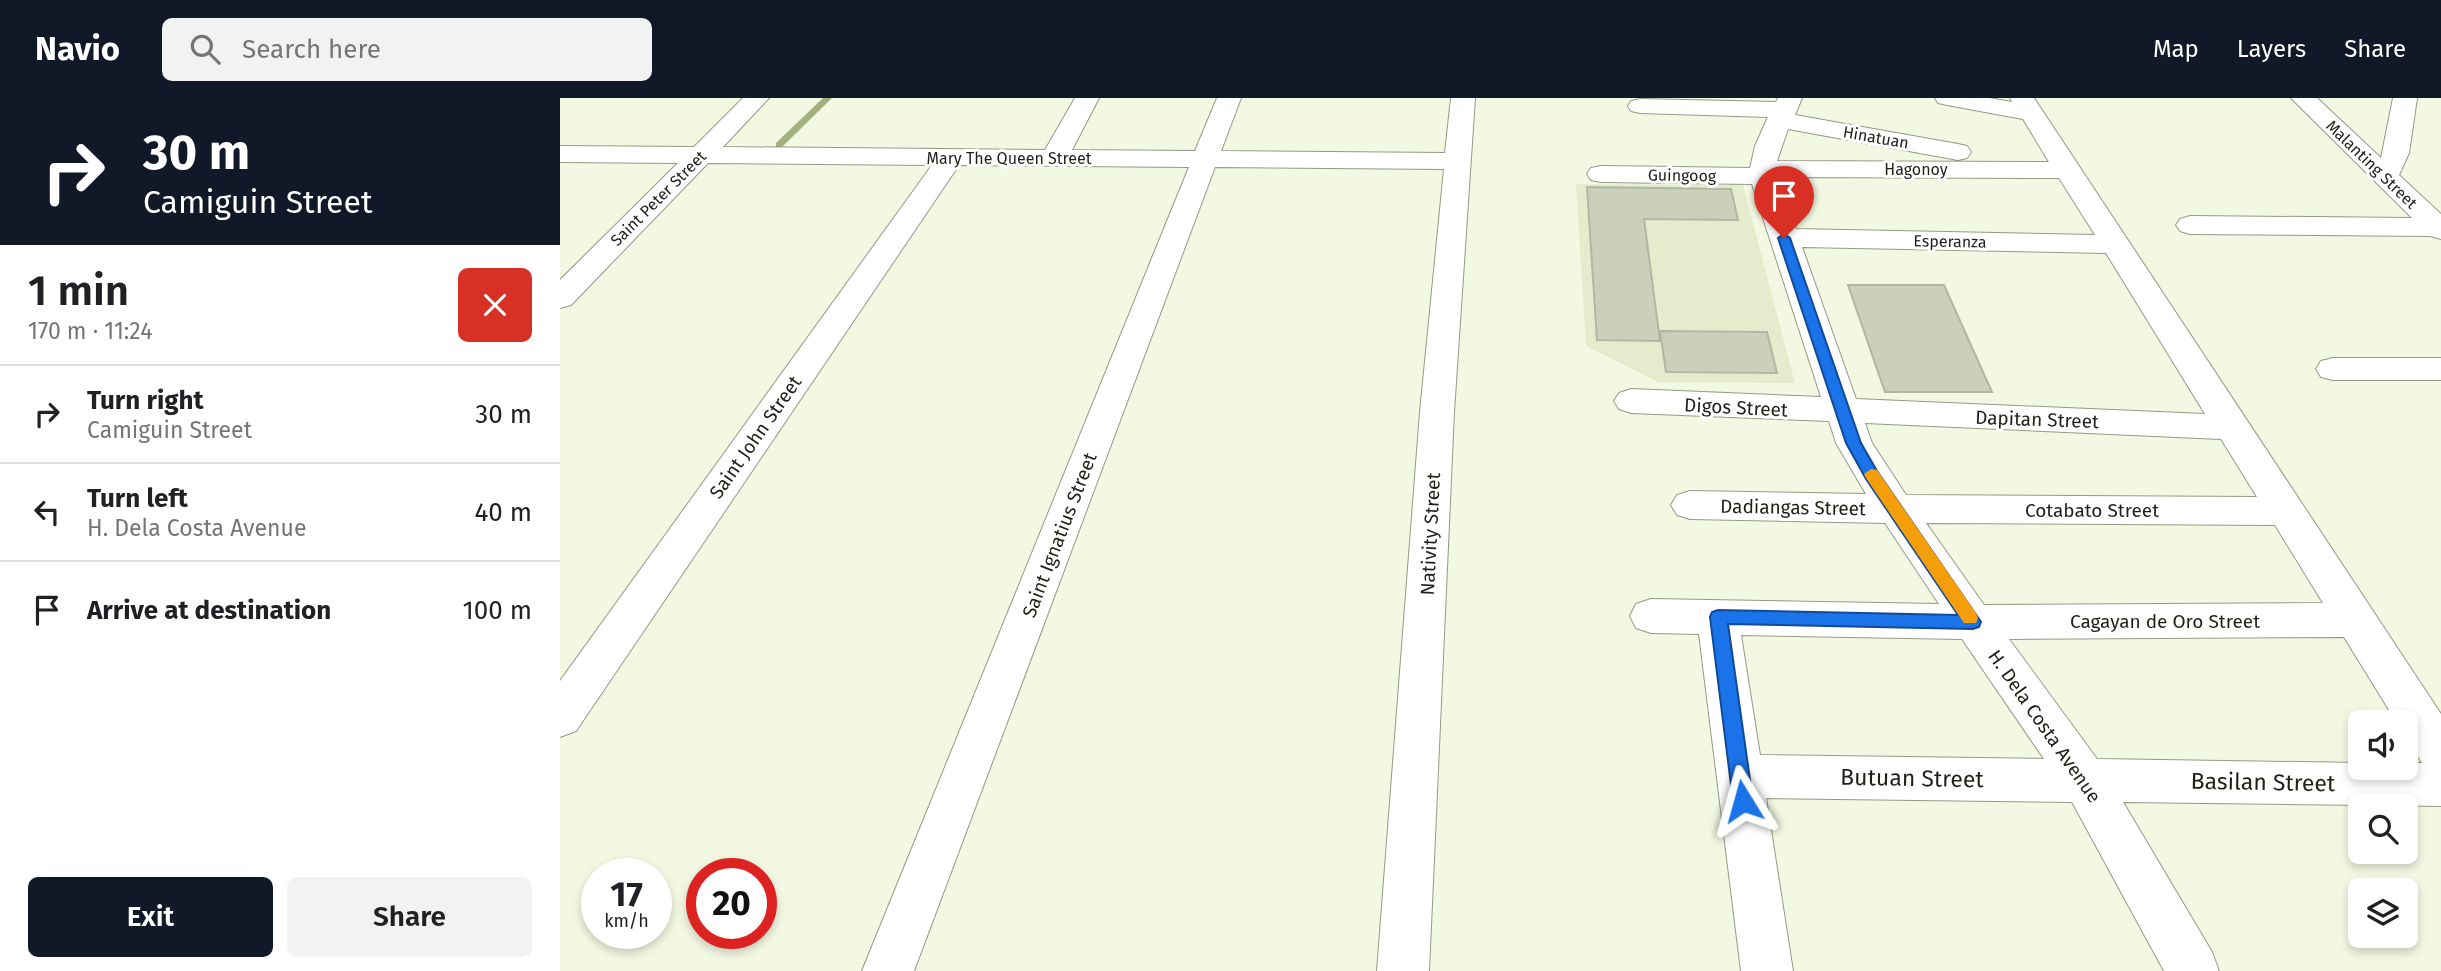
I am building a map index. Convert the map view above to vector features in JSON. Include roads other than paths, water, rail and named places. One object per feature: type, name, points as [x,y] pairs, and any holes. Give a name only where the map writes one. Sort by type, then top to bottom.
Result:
[{"type":"street","name":"Saint Peter Street","points":[[560,298],[757,98]]},
{"type":"street","points":[[1054,158],[1087,98]]},
{"type":"street","name":"Saint Ignatius Street","points":[[888,971],[1229,98]]},
{"type":"street","name":"Nativity Street","points":[[1404,971],[1437,412],[1463,98]]},
{"type":"street","points":[[1947,98],[2027,105],[2441,753]]},
{"type":"street","name":"Malanting Street","points":[[2303,98],[2437,224]]},
{"type":"street","points":[[2385,177],[2396,153],[2404,98]]},
{"type":"street","name":"Hinatuan","points":[[1640,106],[1785,109],[1971,155]]},
{"type":"street","points":[[1763,173],[1785,109]]},
{"type":"street","name":"Mary The Queen Street","points":[[560,154],[1458,161]]},
{"type":"street","name":"Saint John Street","points":[[560,717],[951,157]]},
{"type":"street","name":"Hagonoy","points":[[1763,173],[2069,170]]},
{"type":"street","name":"Guingoog","points":[[1601,174],[1763,173]]},
{"type":"street","name":"H. Dela Costa Avenue","points":[[1763,173],[1841,412],[1860,454],[1973,622],[2085,780],[2193,971]]},
{"type":"street","points":[[2190,225],[2437,224]]},
{"type":"street","name":"Esperanza","points":[[1784,238],[2117,244]]},
{"type":"street","points":[[2333,369],[2441,369]]},
{"type":"street","name":"Digos Street","points":[[1631,401],[1841,412]]},
{"type":"street","name":"Dapitan Street","points":[[1841,412],[2233,427]]},
{"type":"street","name":"Dadiangas Street","points":[[1690,505],[1896,509]]},
{"type":"street","name":"Cotabato Street","points":[[1896,509],[2287,512]]},
{"type":"street","name":"Cagayan de Oro Street","points":[[1651,616],[1973,622],[2356,620]]},
{"type":"street","points":[[1718,617],[1767,971]]},
{"type":"street","name":"Butuan Street","points":[[1740,776],[2085,780]]},
{"type":"street","name":"Basilan Street","points":[[2085,780],[2441,785]]},
{"type":"waterway","points":[[779,145],[828,98]]}]
